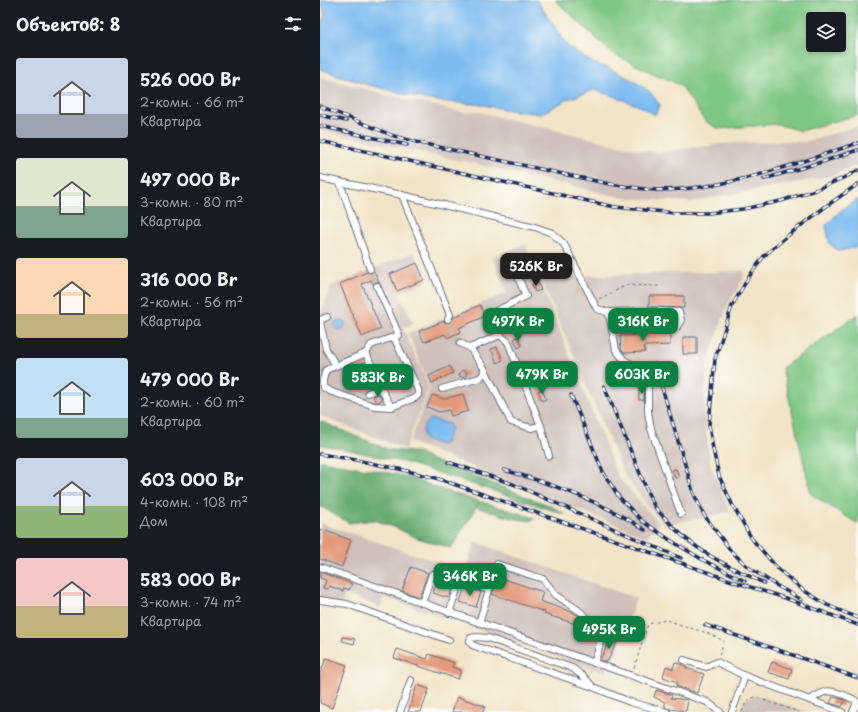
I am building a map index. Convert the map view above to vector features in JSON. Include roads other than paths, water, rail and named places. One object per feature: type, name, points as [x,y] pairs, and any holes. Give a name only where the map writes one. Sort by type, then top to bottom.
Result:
[{"type":"lane","points":[[320,178],[402,195],[535,227],[552,233],[564,244],[597,309],[608,312],[679,312],[681,320],[677,327],[612,329]]},
{"type":"lane","points":[[340,182],[370,269]]},
{"type":"lane","points":[[402,195],[450,314],[448,319]]},
{"type":"lane","points":[[470,348],[500,335],[502,329],[496,311],[526,296],[510,258]]},
{"type":"lane","points":[[377,286],[399,335],[371,345],[366,353],[326,370],[323,380],[323,387],[329,391],[374,406],[390,407],[415,398],[418,395],[418,390],[394,337]]},
{"type":"lane","points":[[657,328],[658,311]]},
{"type":"lane","points":[[608,312],[616,350],[624,360],[639,368],[646,376],[648,384],[648,412],[651,429],[681,514]]},
{"type":"lane","points":[[327,317],[320,321],[326,349],[336,366]]},
{"type":"lane","points":[[500,335],[508,342],[540,426],[549,456]]},
{"type":"lane","points":[[460,343],[470,348],[484,368],[511,422],[531,428],[540,426]]},
{"type":"lane","points":[[366,353],[390,407]]},
{"type":"lane","points":[[442,389],[480,378],[484,372],[484,368]]},
{"type":"lane","points":[[368,393],[381,388]]},
{"type":"lane","points":[[479,623],[497,564],[543,579],[556,594],[581,612],[600,632],[601,637],[594,663]]},
{"type":"lane","points":[[320,567],[707,702],[720,712]]},
{"type":"lane","points":[[422,603],[432,574],[439,574],[489,590]]},
{"type":"lane","points":[[450,613],[460,581]]},
{"type":"lane","points":[[320,600],[347,604],[449,640]]},
{"type":"lane","points":[[592,687],[584,677],[572,668],[488,638],[477,636],[471,638],[470,641],[472,645],[592,687],[630,702],[667,712]]},
{"type":"lane","points":[[684,660],[706,667],[717,662],[744,676],[842,712]]},
{"type":"lane","points":[[732,712],[744,676]]},
{"type":"lane","points":[[400,712],[410,680]]},
{"type":"lane","points":[[810,700],[822,692],[834,692],[856,701],[854,712]]},
{"type":"water","points":[[321,0],[537,0],[566,45],[591,62],[607,67],[632,80],[649,91],[660,105],[655,115],[642,107],[594,90],[568,99],[540,114],[483,105],[428,100],[365,84],[320,69],[320,27],[325,15]]},
{"type":"water","points":[[858,199],[858,247],[838,251],[829,243],[826,225],[840,211]]},
{"type":"water","points":[[339,321],[345,322],[344,327],[340,330],[335,328],[335,323]]},
{"type":"water","points":[[431,419],[449,424],[451,428],[445,443],[441,445],[424,439],[424,428],[427,422]]},
{"type":"tunnel","points":[[370,269],[377,286]]},
{"type":"tunnel","points":[[448,319],[452,330],[460,343]]},
{"type":"railway","points":[[320,106],[394,136],[420,143],[605,183],[656,190],[708,186],[759,175],[858,143]]},
{"type":"railway","points":[[320,115],[346,121]]},
{"type":"railway","points":[[320,126],[407,145]]},
{"type":"railway","points":[[320,141],[615,207],[675,213],[709,213],[743,209],[781,201],[815,190],[848,176],[858,170]]},
{"type":"railway","points":[[764,179],[858,150]]},
{"type":"railway","points":[[858,184],[786,237],[764,256],[748,278],[732,306],[715,359],[709,425],[719,476],[732,504],[752,539],[779,570],[803,590],[827,605],[858,618]]},
{"type":"railway","points":[[655,364],[693,492],[704,515],[731,551],[748,567],[802,600]]},
{"type":"railway","points":[[604,386],[648,493],[656,508],[675,529],[698,548],[764,583]]},
{"type":"railway","points":[[571,395],[603,472],[619,497],[642,521],[670,540],[703,560],[745,581]]},
{"type":"railway","points":[[320,454],[356,460],[436,478],[785,598],[858,625]]},
{"type":"railway","points":[[448,462],[513,484],[681,558]]},
{"type":"railway","points":[[504,470],[541,481],[595,502],[645,530]]},
{"type":"railway","points":[[705,625],[858,678]]}]
